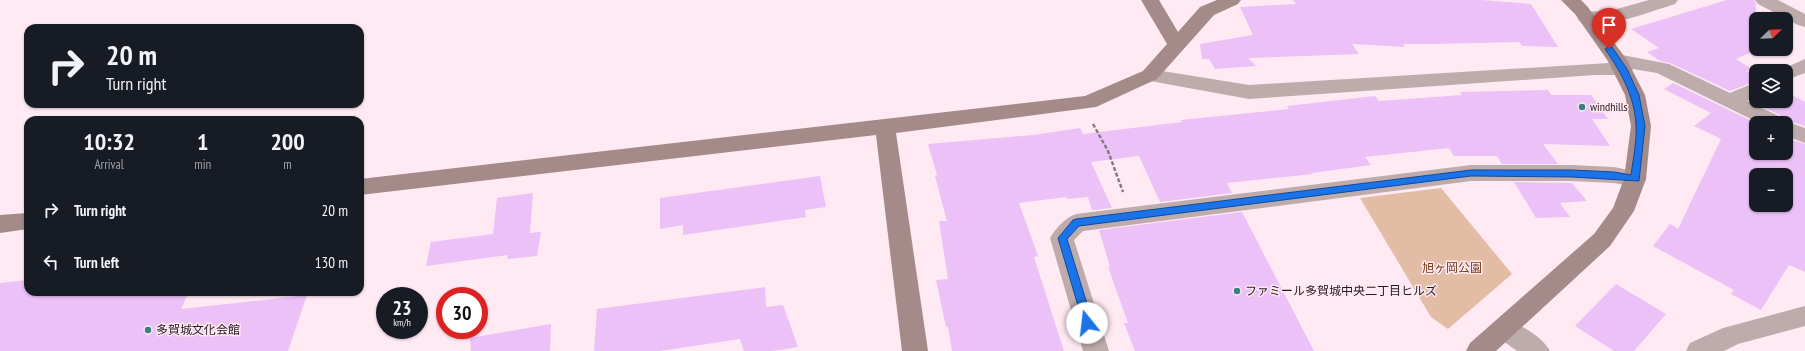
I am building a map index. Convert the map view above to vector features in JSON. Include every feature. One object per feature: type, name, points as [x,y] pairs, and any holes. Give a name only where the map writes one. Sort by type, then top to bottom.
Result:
[{"type":"street","points":[[1150,0],[1176,44]]},
{"type":"street","points":[[364,187],[1090,102],[1150,74],[1207,11],[1232,0]]},
{"type":"street","points":[[1492,343],[1602,240],[1623,211],[1635,179],[1641,126],[1635,95],[1620,64],[1586,17],[1570,0]]},
{"type":"street","points":[[1586,17],[1607,18],[1669,0]]},
{"type":"street","points":[[1764,0],[1805,21]]},
{"type":"street","points":[[1150,74],[1249,92],[1595,69],[1620,64],[1662,68],[1761,116]]},
{"type":"street","points":[[1793,71],[1805,65]]},
{"type":"street","points":[[1729,101],[1749,91]]},
{"type":"street","points":[[885,127],[915,351]]},
{"type":"street","points":[[1793,131],[1805,136]]},
{"type":"street","points":[[1096,351],[1062,238],[1076,223],[1471,173],[1572,173],[1614,175],[1635,179]]},
{"type":"street","points":[[0,224],[24,221]]},
{"type":"street","points":[[1699,351],[1732,335],[1805,316]]},
{"type":"street","points":[[1492,343],[1537,351]]},
{"type":"path","points":[[1090,118],[1108,151],[1115,171]]},
{"type":"green space","name":"旭ヶ岡公園","points":[[1441,188],[1512,274],[1448,329],[1431,317],[1360,198]]},
{"type":"building","points":[[1293,0],[1481,0],[1531,4],[1558,47],[1522,46],[1519,42],[1403,44],[1405,47],[1352,44],[1359,54],[1248,58],[1256,66],[1215,69],[1209,59],[1202,59],[1200,44],[1253,35],[1240,7],[1296,4]]},
{"type":"building","points":[[1727,0],[1754,0],[1756,4],[1756,12],[1749,12],[1749,53],[1736,59],[1749,67],[1749,70],[1746,71],[1749,72],[1749,84],[1730,91],[1670,63],[1660,61],[1647,52],[1659,48],[1631,29]]},
{"type":"building","points":[[1673,83],[1749,120],[1749,160],[1793,160],[1793,140],[1805,144],[1805,272],[1789,265],[1761,310],[1731,294],[1734,290],[1653,246],[1670,224],[1678,229],[1721,139],[1694,126],[1711,113],[1664,89]]},
{"type":"building","points":[[1548,90],[1551,95],[1591,95],[1608,119],[1592,119],[1610,146],[1543,144],[1558,164],[1502,164],[1497,156],[1454,156],[1449,148],[1365,157],[1371,165],[1312,173],[1313,174],[1227,183],[1232,193],[1160,202],[1139,156],[1091,162],[1112,208],[1092,210],[1088,197],[1067,199],[1066,197],[1019,203],[1038,256],[1034,257],[1064,351],[952,351],[948,327],[946,327],[936,280],[948,279],[939,221],[947,221],[935,176],[937,175],[928,144],[1034,135],[1080,128],[1083,134],[1182,122],[1181,120],[1289,109],[1287,106],[1375,96],[1379,101],[1462,95],[1460,92]]},
{"type":"building","points":[[1793,96],[1805,102],[1805,126],[1793,122],[1793,116],[1782,116],[1765,108],[1793,108]]},
{"type":"building","points":[[820,176],[826,207],[805,210],[806,217],[683,235],[683,225],[660,229],[660,198]]},
{"type":"building","points":[[1514,182],[1572,183],[1587,201],[1560,203],[1570,217],[1536,218]]},
{"type":"building","points":[[533,193],[530,233],[541,232],[537,256],[507,259],[508,255],[426,266],[431,242],[493,234],[497,198]]},
{"type":"building","points":[[1242,212],[1314,351],[1135,351],[1124,323],[1128,323],[1108,267],[1110,267],[1099,230]]},
{"type":"building","name":"多賀城文化会館","points":[[24,280],[24,296],[187,296],[181,309],[307,296],[288,351],[0,351],[0,283]]},
{"type":"building","points":[[1616,284],[1666,314],[1634,351],[1614,351],[1575,326]]},
{"type":"building","points":[[765,287],[766,307],[783,305],[798,347],[773,351],[744,351],[740,339],[660,351],[594,351],[597,309]]},
{"type":"building","points":[[551,324],[550,351],[471,351],[470,339],[488,339],[488,335]]},
{"type":"place","name":"windhills","points":[[1582,107]]},
{"type":"place","name":"ファミール多賀城中央二丁目ヒルズ","points":[[1237,291]]},
{"type":"place","name":"多賀城文化会館","points":[[148,330]]},
{"type":"route","points":[[1087,323],[1062,238],[1076,223],[1471,173],[1572,173],[1614,175],[1635,179],[1640,152],[1641,126],[1635,95],[1623,69],[1609,49]]}]
